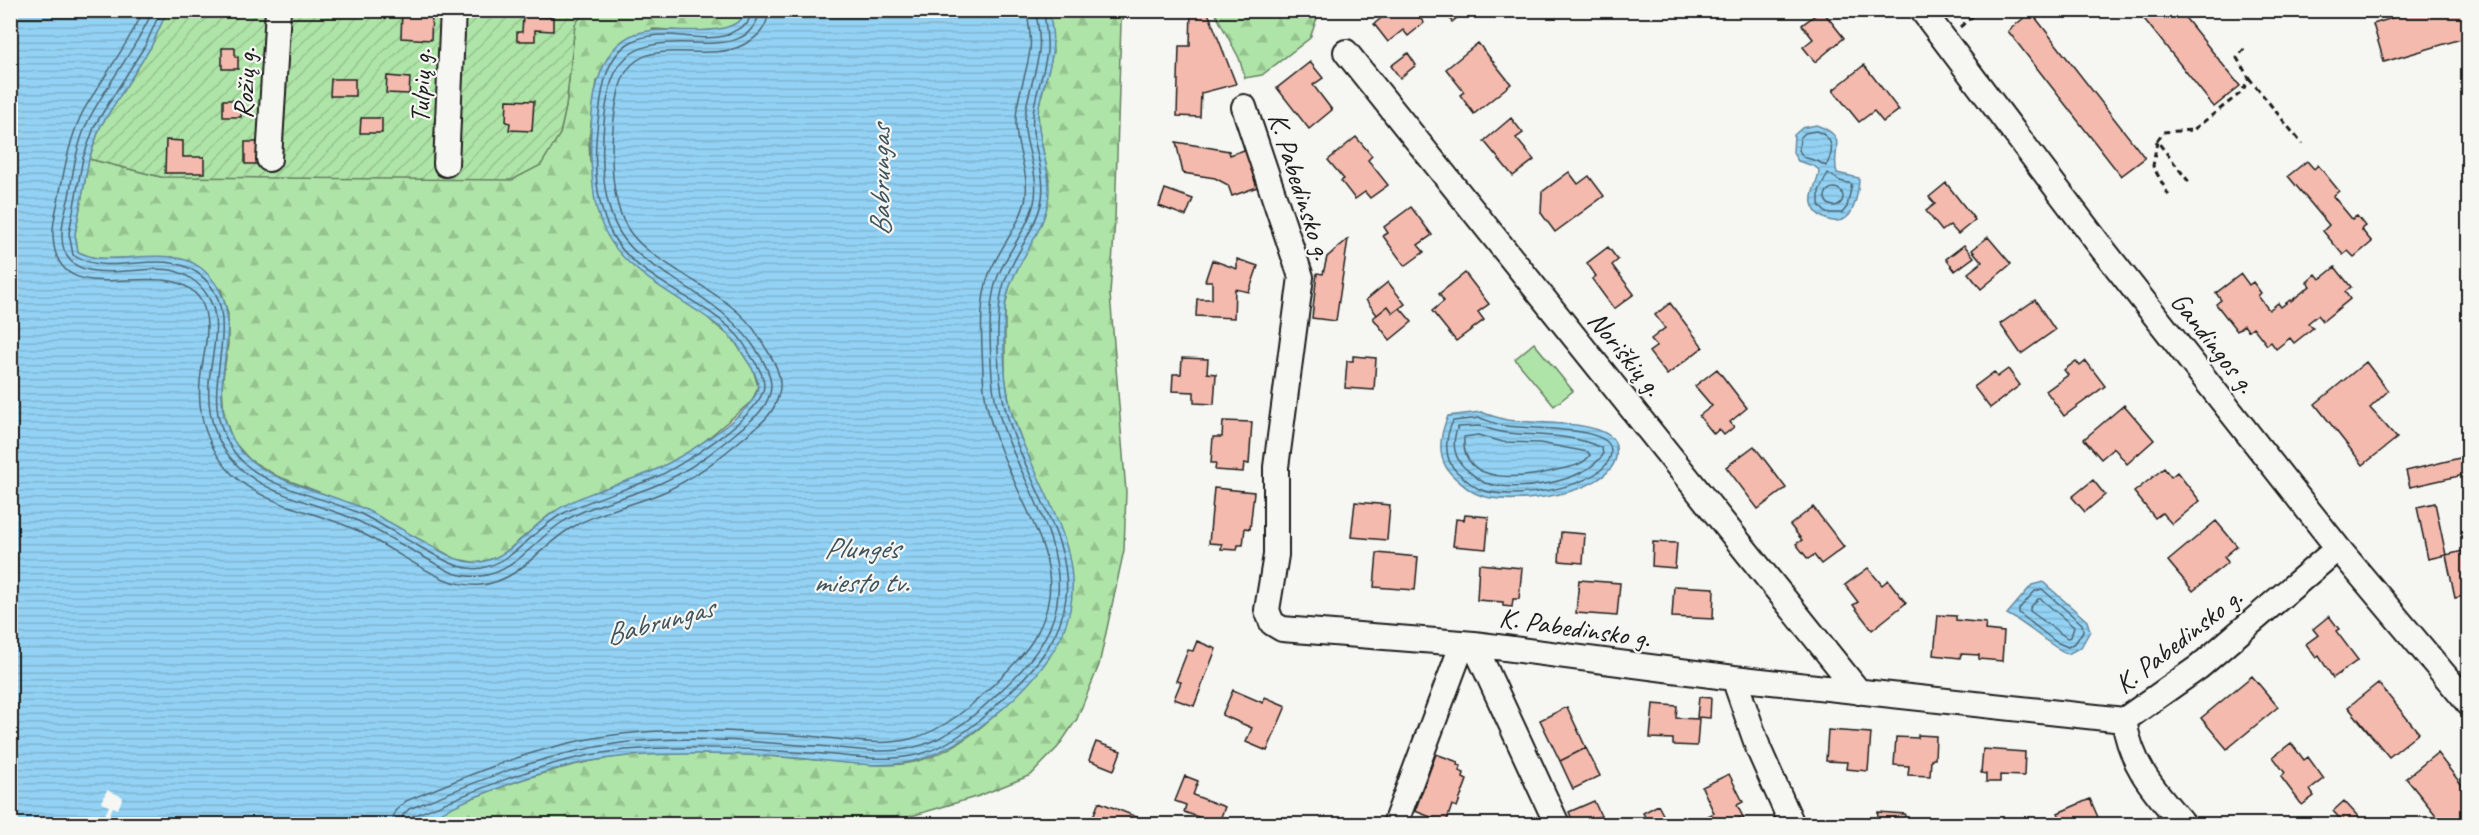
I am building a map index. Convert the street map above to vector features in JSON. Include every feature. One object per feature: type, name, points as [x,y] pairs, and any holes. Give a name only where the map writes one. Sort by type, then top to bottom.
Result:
[{"type":"street","name":"Rožių g.","points":[[269,159],[278,10]]},
{"type":"street","name":"Tulpių g.","points":[[446,164],[453,10]]},
{"type":"street","name":"Gandingos g.","points":[[1922,10],[2101,247],[2338,548],[2469,702]]},
{"type":"street","name":"Noriškių g.","points":[[1346,52],[1859,692]]},
{"type":"street","name":"K. Pabedinsko g.","points":[[1244,107],[1301,277],[1276,467],[1276,555],[1267,610],[1272,623],[1282,629],[1468,643],[1734,678],[2124,720],[2199,667],[2338,548]]},
{"type":"street","points":[[1395,825],[1468,643]]},
{"type":"street","points":[[1468,643],[1557,825]]},
{"type":"street","points":[[1734,678],[1759,750],[1792,825]]},
{"type":"street","points":[[2124,720],[2128,743],[2147,782],[2183,825]]},
{"type":"path","points":[[1944,39],[1980,10]]},
{"type":"path","points":[[2244,49],[2237,58],[2249,78],[2302,144]]},
{"type":"path","points":[[2169,196],[2153,165],[2157,141],[2163,132],[2193,130],[2242,92],[2249,78]]},
{"type":"path","points":[[2157,141],[2189,182]]},
{"type":"green space","points":[[167,11],[585,11],[575,24],[566,107],[560,134],[541,165],[512,180],[161,177],[89,159],[100,127],[151,47]]},
{"type":"green space","points":[[585,11],[748,11],[741,20],[719,29],[691,31],[653,29],[597,81],[589,139],[590,162],[710,320],[733,339],[753,369],[758,387],[752,401],[694,450],[654,472],[553,512],[501,556],[478,563],[456,559],[363,509],[277,476],[250,460],[233,441],[224,416],[222,385],[228,344],[228,314],[221,290],[173,257],[96,259],[78,252],[75,234],[89,159],[161,177],[560,134],[566,106],[575,24]]},
{"type":"green space","points":[[1049,11],[1124,11],[1121,22],[1115,219],[1110,294],[1126,492],[1124,550],[1099,665],[1077,719],[1058,747],[1031,775],[979,796],[908,817],[824,824],[408,824],[488,792],[541,774],[568,766],[624,756],[697,753],[771,756],[879,765],[914,762],[934,756],[971,734],[1006,705],[1049,658],[1024,447],[1011,411],[1005,377],[1005,307],[1010,283],[1041,224],[1049,179],[1039,131],[1038,109],[1053,52]]},
{"type":"green space","points":[[1214,11],[1317,11],[1317,18],[1310,38],[1262,75],[1245,78],[1239,58]]},
{"type":"green space","points":[[1534,343],[1573,391],[1554,406],[1515,359]]},
{"type":"water","name":"Plungės miesto tv.","points":[[10,11],[167,11],[151,47],[100,127],[89,159],[75,234],[78,252],[97,258],[166,256],[179,258],[201,268],[216,284],[224,301],[227,338],[222,397],[224,416],[234,440],[245,456],[275,476],[360,507],[445,554],[466,562],[481,562],[492,559],[511,548],[564,506],[586,495],[655,470],[710,438],[744,410],[754,397],[758,386],[754,372],[734,340],[713,321],[647,278],[632,265],[607,235],[599,217],[594,195],[591,155],[592,108],[604,65],[615,48],[630,36],[644,32],[711,30],[726,27],[739,21],[748,11],[1049,11],[1052,55],[1038,115],[1049,180],[1048,202],[1039,230],[1018,268],[1007,295],[1004,348],[1005,375],[1012,414],[1058,521],[1067,548],[1072,576],[1071,604],[1063,632],[1053,651],[1022,690],[983,725],[941,751],[907,763],[876,765],[755,755],[713,754],[609,758],[570,765],[531,776],[406,825],[11,824]]},
{"type":"water","points":[[1816,125],[1833,134],[1836,139],[1837,173],[1859,178],[1852,211],[1841,220],[1825,219],[1814,208],[1813,190],[1819,170],[1798,161],[1793,153],[1794,135],[1802,128]]},
{"type":"water","points":[[1481,412],[1507,420],[1575,425],[1600,431],[1614,440],[1616,457],[1609,470],[1596,481],[1555,495],[1510,499],[1491,498],[1477,494],[1449,471],[1442,456],[1441,440],[1448,416]]},
{"type":"water","points":[[2043,582],[2087,621],[2090,631],[2081,647],[2068,654],[2007,614],[2032,585]]},
{"type":"pier","points":[[107,790],[123,797],[118,809],[113,807],[105,824],[101,824],[109,806],[101,803]]},
{"type":"building","points":[[227,10],[242,10],[242,15],[227,15]]},
{"type":"building","points":[[402,10],[432,11],[431,40],[401,38]]},
{"type":"building","points":[[1191,10],[1207,10],[1236,84],[1201,93],[1200,117],[1177,116],[1179,46],[1190,46]]},
{"type":"building","points":[[1391,10],[1429,10],[1420,18],[1424,23],[1408,36],[1403,30],[1388,42],[1374,24]]},
{"type":"building","points":[[1443,10],[1467,10],[1452,22]]},
{"type":"building","points":[[1822,10],[1844,38],[1815,62],[1803,47],[1813,39],[1802,25]]},
{"type":"building","points":[[2137,10],[2179,10],[2240,86],[2214,107]]},
{"type":"building","points":[[2418,10],[2468,10],[2468,37],[2384,62],[2373,24]]},
{"type":"building","points":[[2031,12],[2145,158],[2121,176],[2008,31]]},
{"type":"building","points":[[523,16],[553,17],[553,31],[535,30],[535,41],[517,41],[517,32],[522,32]]},
{"type":"building","points":[[1478,43],[1511,84],[1474,114],[1460,95],[1464,92],[1446,69]]},
{"type":"building","points":[[222,48],[235,48],[238,69],[222,69]]},
{"type":"building","points":[[1408,53],[1416,65],[1400,78],[1391,66]]},
{"type":"building","points":[[1310,62],[1323,78],[1313,85],[1332,110],[1309,129],[1277,88]]},
{"type":"building","points":[[1864,65],[1899,110],[1883,122],[1874,111],[1859,122],[1833,90]]},
{"type":"building","points":[[387,76],[410,78],[409,94],[386,93]]},
{"type":"building","points":[[331,79],[355,79],[355,96],[330,96]]},
{"type":"building","points":[[223,100],[241,100],[241,117],[223,117]]},
{"type":"building","points":[[507,100],[534,101],[532,131],[509,130],[510,123],[506,122]]},
{"type":"building","points":[[361,118],[382,118],[382,133],[360,133]]},
{"type":"building","points":[[1511,118],[1523,133],[1516,138],[1534,160],[1513,176],[1484,141]]},
{"type":"building","points":[[1356,137],[1372,156],[1368,160],[1388,185],[1370,198],[1365,192],[1355,199],[1341,181],[1344,179],[1328,160]]},
{"type":"building","points":[[166,140],[183,141],[183,157],[204,157],[204,173],[165,173]]},
{"type":"building","points":[[245,142],[261,142],[262,164],[245,164]]},
{"type":"building","points":[[1176,142],[1229,151],[1230,155],[1247,149],[1260,186],[1232,196],[1228,185],[1215,178],[1183,173]]},
{"type":"building","points":[[2307,161],[2314,169],[2318,165],[2339,191],[2333,196],[2352,219],[2357,216],[2365,226],[2361,229],[2372,242],[2354,257],[2348,251],[2343,255],[2323,231],[2329,225],[2288,176]]},
{"type":"building","points":[[1569,172],[1578,184],[1589,176],[1604,196],[1555,232],[1541,213],[1542,192]]},
{"type":"building","points":[[1946,183],[1975,220],[1958,234],[1950,225],[1942,231],[1926,211],[1935,204],[1929,197]]},
{"type":"building","points":[[1165,189],[1193,199],[1186,216],[1159,206]]},
{"type":"building","points":[[1411,207],[1432,235],[1418,245],[1424,252],[1405,266],[1383,236],[1388,233],[1384,227]]},
{"type":"building","points":[[1988,237],[2011,264],[1981,289],[1968,273],[1982,262],[1972,250]]},
{"type":"building","points":[[1348,239],[1336,321],[1312,318],[1317,273],[1323,274],[1327,257]]},
{"type":"building","points":[[1964,245],[1974,257],[1955,271],[1946,259]]},
{"type":"building","points":[[1608,247],[1618,260],[1612,265],[1634,294],[1614,309],[1592,279],[1596,276],[1587,263]]},
{"type":"building","points":[[1237,259],[1258,266],[1249,292],[1235,289],[1234,318],[1196,316],[1197,299],[1212,299],[1212,281],[1205,281],[1212,260],[1237,269]]},
{"type":"building","points":[[2335,267],[2351,287],[2345,292],[2350,299],[2323,321],[2318,315],[2308,323],[2313,328],[2294,343],[2290,338],[2276,349],[2271,342],[2267,345],[2253,327],[2248,331],[2244,325],[2237,331],[2216,304],[2221,300],[2216,293],[2241,274],[2249,285],[2253,282],[2261,293],[2258,296],[2269,310],[2278,303],[2281,307],[2310,286],[2307,282],[2316,274],[2320,279]]},
{"type":"building","points":[[1465,273],[1489,304],[1478,312],[1484,320],[1456,341],[1432,311],[1444,301],[1439,294]]},
{"type":"building","points":[[1388,282],[1405,304],[1393,313],[1388,306],[1377,315],[1366,300]]},
{"type":"building","points":[[2035,300],[2055,330],[2021,354],[2000,324]]},
{"type":"building","points":[[1670,303],[1703,347],[1667,375],[1649,352],[1657,346],[1651,339],[1665,328],[1655,315]]},
{"type":"building","points":[[1388,306],[1393,313],[1400,308],[1412,322],[1390,340],[1373,318]]},
{"type":"building","points":[[1353,356],[1376,358],[1374,390],[1345,388],[1347,361],[1353,361]]},
{"type":"building","points":[[1182,358],[1208,359],[1207,373],[1216,374],[1214,404],[1194,403],[1194,392],[1172,391],[1173,374],[1181,374]]},
{"type":"building","points":[[2076,361],[2080,366],[2086,361],[2105,386],[2064,416],[2046,391],[2068,375],[2064,370]]},
{"type":"building","points":[[2366,362],[2388,391],[2370,408],[2397,438],[2363,465],[2315,404]]},
{"type":"building","points":[[1717,369],[1747,408],[1730,422],[1734,427],[1724,435],[1719,429],[1714,434],[1699,416],[1712,406],[1695,386]]},
{"type":"building","points":[[2008,369],[2020,385],[1990,408],[1974,387],[1994,372],[1997,377]]},
{"type":"building","points":[[2124,405],[2154,440],[2127,464],[2114,448],[2101,459],[2084,439]]},
{"type":"building","points":[[1223,421],[1252,422],[1249,464],[1244,463],[1243,472],[1215,470],[1216,463],[1211,463],[1213,437],[1222,437]]},
{"type":"building","points":[[1754,446],[1786,488],[1758,509],[1726,467]]},
{"type":"building","points":[[2468,456],[2468,474],[2410,487],[2406,471]]},
{"type":"building","points":[[2164,468],[2171,477],[2177,472],[2200,501],[2172,524],[2162,513],[2155,518],[2134,492]]},
{"type":"building","points":[[2093,480],[2105,495],[2085,512],[2072,497]]},
{"type":"building","points":[[1214,488],[1254,492],[1250,529],[1245,528],[1243,545],[1238,545],[1237,550],[1221,549],[1222,544],[1209,543]]},
{"type":"building","points":[[1355,502],[1390,505],[1387,540],[1351,537]]},
{"type":"building","points":[[2435,503],[2446,555],[2428,559],[2417,507]]},
{"type":"building","points":[[1813,507],[1844,547],[1821,564],[1814,555],[1808,559],[1796,544],[1802,540],[1790,525]]},
{"type":"building","points":[[1465,515],[1489,517],[1486,549],[1453,546],[1456,519],[1464,520]]},
{"type":"building","points":[[2216,521],[2237,546],[2224,557],[2228,562],[2193,591],[2168,561]]},
{"type":"building","points":[[1561,532],[1585,534],[1583,563],[1559,561]]},
{"type":"building","points":[[1653,542],[1677,543],[1675,568],[1652,566]]},
{"type":"building","points":[[2463,551],[2468,576],[2468,595],[2455,598],[2446,555]]},
{"type":"building","points":[[1377,553],[1418,557],[1415,590],[1374,587]]},
{"type":"building","points":[[1479,564],[1522,568],[1519,599],[1513,599],[1512,607],[1503,606],[1503,602],[1477,600]]},
{"type":"building","points":[[1868,568],[1882,585],[1888,580],[1906,603],[1872,630],[1853,605],[1858,602],[1845,585]]},
{"type":"building","points":[[1579,580],[1620,583],[1617,616],[1576,613]]},
{"type":"building","points":[[1674,586],[1714,588],[1713,619],[1672,617]]},
{"type":"building","points":[[1938,615],[1956,616],[1956,620],[1986,623],[1985,630],[2004,632],[2002,661],[1979,659],[1979,655],[1961,654],[1960,658],[1934,655]]},
{"type":"building","points":[[2329,616],[2339,629],[2336,631],[2358,660],[2333,678],[2319,656],[2316,658],[2306,644],[2318,635],[2313,629]]},
{"type":"building","points":[[1197,641],[1216,649],[1194,706],[1174,699],[1181,682],[1176,681],[1188,650],[1193,651]]},
{"type":"building","points":[[2252,676],[2278,707],[2227,749],[2201,718]]},
{"type":"building","points":[[2378,683],[2419,733],[2389,757],[2348,707]]},
{"type":"building","points":[[1233,690],[1263,703],[1265,697],[1286,706],[1267,751],[1246,742],[1252,728],[1222,715]]},
{"type":"building","points":[[1699,697],[1711,698],[1710,718],[1697,717]]},
{"type":"building","points":[[1653,704],[1677,706],[1676,718],[1699,719],[1697,746],[1673,745],[1673,739],[1650,738]]},
{"type":"building","points":[[1567,707],[1586,748],[1560,761],[1540,720]]},
{"type":"building","points":[[1828,730],[1871,733],[1868,771],[1846,769],[1847,762],[1826,761]]},
{"type":"building","points":[[1918,735],[1936,736],[1935,759],[1931,759],[1930,776],[1908,775],[1909,766],[1894,765],[1896,737],[1918,738]]},
{"type":"building","points":[[1096,742],[1121,751],[1114,770],[1089,760]]},
{"type":"building","points":[[2291,743],[2304,760],[2308,757],[2324,779],[2310,790],[2314,796],[2302,805],[2281,777],[2285,773],[2273,757]]},
{"type":"building","points":[[1586,748],[1600,776],[1573,789],[1560,761]]},
{"type":"building","points":[[1983,749],[2025,752],[2024,776],[2000,775],[2000,782],[1986,782],[1986,774],[1981,773]]},
{"type":"building","points":[[2437,753],[2468,793],[2468,817],[2459,824],[2443,824],[2406,778]]},
{"type":"building","points":[[1436,754],[1458,762],[1457,765],[1461,766],[1459,771],[1464,773],[1463,778],[1467,780],[1457,807],[1452,805],[1446,823],[1415,811]]},
{"type":"building","points":[[1729,774],[1743,802],[1737,805],[1743,817],[1727,824],[1710,824],[1706,817],[1714,813],[1702,787]]},
{"type":"building","points":[[1185,776],[1198,781],[1193,795],[1225,807],[1218,824],[1184,812],[1186,805],[1175,801]]},
{"type":"building","points":[[2090,799],[2101,824],[2063,824],[2058,813]]},
{"type":"building","points":[[1594,801],[1601,816],[1581,824],[1574,824],[1569,812]]},
{"type":"building","points":[[2344,801],[2365,824],[2340,824],[2343,822],[2333,811]]},
{"type":"building","points":[[1099,802],[1142,819],[1139,824],[1090,824]]},
{"type":"building","points":[[1658,805],[1668,824],[1649,824],[1643,813]]},
{"type":"building","points":[[1878,812],[1905,814],[1904,824],[1877,824]]},
{"type":"building","points":[[1743,817],[1746,824],[1727,824]]},
{"type":"water label","name":"Babrungas","points":[[880,181]]},
{"type":"water label","name":"Babrungas","points":[[659,621]]}]
